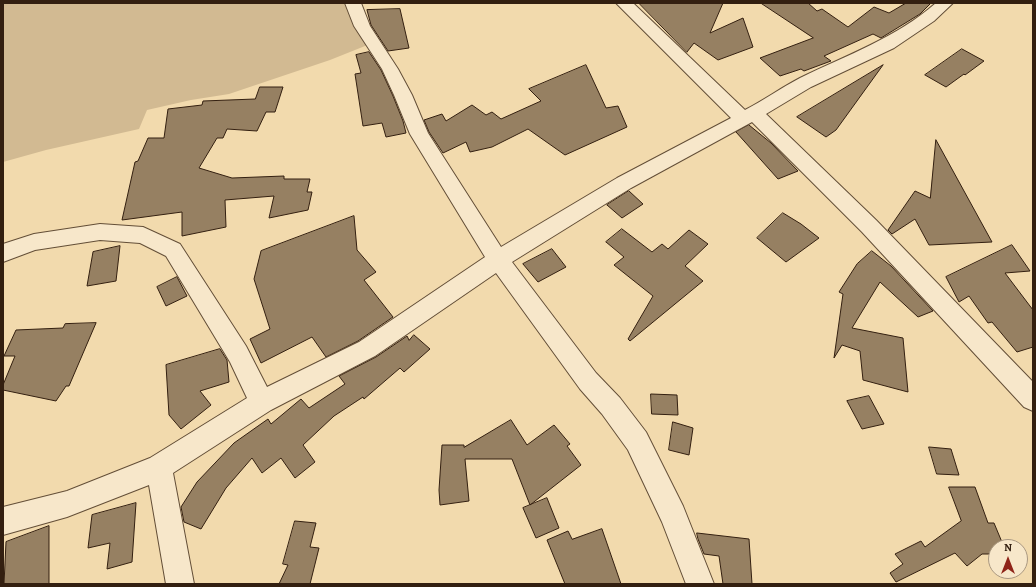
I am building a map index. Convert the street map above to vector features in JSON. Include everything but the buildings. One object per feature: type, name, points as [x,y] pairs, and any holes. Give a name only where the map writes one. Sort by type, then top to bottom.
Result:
[{"type":"street","points":[[353,3],[362,26],[390,69],[403,95],[419,134],[498,260],[588,381],[611,406],[637,441],[673,516],[700,584]]},
{"type":"street","points":[[624,3],[869,226],[1033,399]]},
{"type":"street","points":[[3,521],[67,504],[120,484],[159,467],[262,402],[367,349],[498,260],[624,183],[749,116],[805,83],[888,44],[928,18],[945,3]]},
{"type":"street","points":[[3,253],[34,242],[100,232],[143,235],[173,250],[238,354],[262,402]]},
{"type":"street","points":[[159,467],[180,584]]},
{"type":"shaded area","points":[[3,3],[350,3],[370,44],[330,60],[229,94],[191,100],[147,110],[139,129],[46,150],[3,162]]}]
